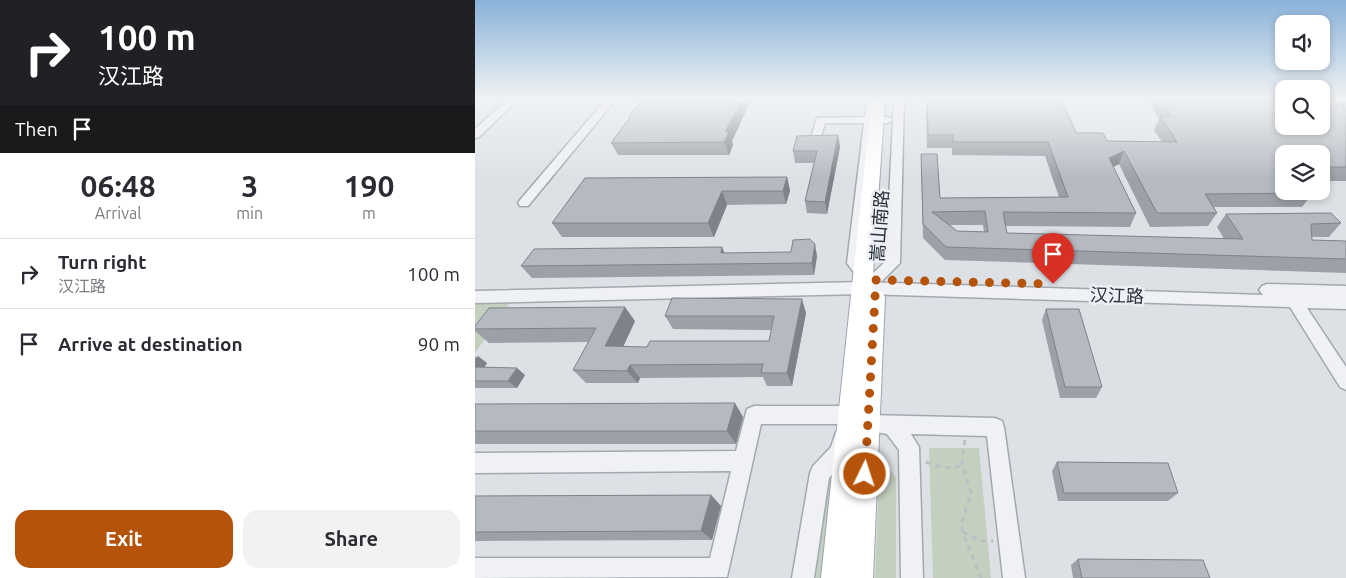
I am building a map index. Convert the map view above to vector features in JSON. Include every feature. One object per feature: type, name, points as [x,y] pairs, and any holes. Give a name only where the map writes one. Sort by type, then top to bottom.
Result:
[{"type":"main road","name":"嵩山南路","points":[[855,473],[856,421],[871,282],[878,125]]},
{"type":"main road","points":[[836,578],[855,473]]},
{"type":"main road","points":[[855,473],[858,578]]},
{"type":"street","points":[[475,135],[486,125]]},
{"type":"street","points":[[524,203],[589,125]]},
{"type":"street","points":[[816,138],[820,125]]},
{"type":"street","points":[[475,297],[871,282],[893,263],[898,125]]},
{"type":"street","name":"汉江路","points":[[871,282],[1346,292]]},
{"type":"street","name":"汉江路","points":[[871,282],[1346,303]]},
{"type":"street","points":[[1294,301],[1346,382]]},
{"type":"street","points":[[475,569],[719,569],[755,414],[892,425],[995,426],[1014,578]]},
{"type":"street","points":[[803,578],[820,473],[838,453],[856,421]]},
{"type":"street","points":[[892,425],[909,447],[912,578]]},
{"type":"street","points":[[475,463],[744,461]]},
{"type":"path","points":[[967,426],[963,466],[970,481],[971,497],[963,515],[962,531],[971,555],[979,566],[981,578]]},
{"type":"path","points":[[909,458],[950,470],[963,466]]},
{"type":"path","points":[[962,531],[982,541],[1009,542]]},
{"type":"green space","points":[[475,303],[510,303],[475,353]]},
{"type":"green space","points":[[929,448],[979,448],[991,578],[933,578]]},
{"type":"green space","points":[[890,470],[896,478],[896,578],[875,578],[879,478]]},
{"type":"green space","points":[[832,476],[836,477],[824,578],[816,578],[827,482]]},
{"type":"building","points":[[624,125],[729,125],[725,132],[729,132],[724,142],[611,143]]},
{"type":"building","points":[[928,125],[1073,125],[1076,133],[1103,133],[1107,141],[1177,142],[1166,125],[1275,125],[1275,135],[1330,135],[1330,125],[1346,125],[1346,167],[1330,167],[1330,145],[1275,145],[1275,193],[1205,194],[1217,213],[1157,213],[1124,151],[1109,158],[1136,213],[1003,212],[1007,233],[1241,239],[1243,239],[1226,214],[1331,213],[1341,223],[1311,224],[1312,240],[1346,241],[1346,259],[946,247],[923,224],[921,154],[937,154],[940,198],[1068,197],[1048,142],[953,142],[953,135],[928,135]],"holes":[[[985,211],[988,232],[957,231],[932,212]]]},
{"type":"building","points":[[838,135],[825,202],[805,201],[817,151],[793,151],[797,136]]},
{"type":"building","points":[[787,177],[783,191],[722,191],[708,223],[552,223],[585,178]]},
{"type":"building","points":[[810,239],[815,244],[812,263],[521,266],[534,249],[722,247],[721,253],[791,252],[793,240]]},
{"type":"building","points":[[672,298],[802,299],[787,373],[761,373],[763,364],[630,365],[627,371],[573,370],[596,328],[475,329],[475,326],[489,308],[625,307],[605,346],[647,347],[650,341],[769,341],[774,316],[665,316]]},
{"type":"building","points":[[1046,309],[1079,309],[1102,387],[1065,387]]},
{"type":"building","points":[[475,367],[517,368],[508,381],[475,381]]},
{"type":"building","points":[[735,403],[727,431],[475,431],[475,404]]},
{"type":"building","points":[[1057,462],[1168,463],[1178,493],[1064,493]]},
{"type":"building","points":[[711,495],[701,531],[475,532],[475,496]]},
{"type":"building","points":[[1078,559],[1203,560],[1210,578],[1082,578]]},
{"type":"route","points":[[865,474],[876,280],[1053,284]]}]
